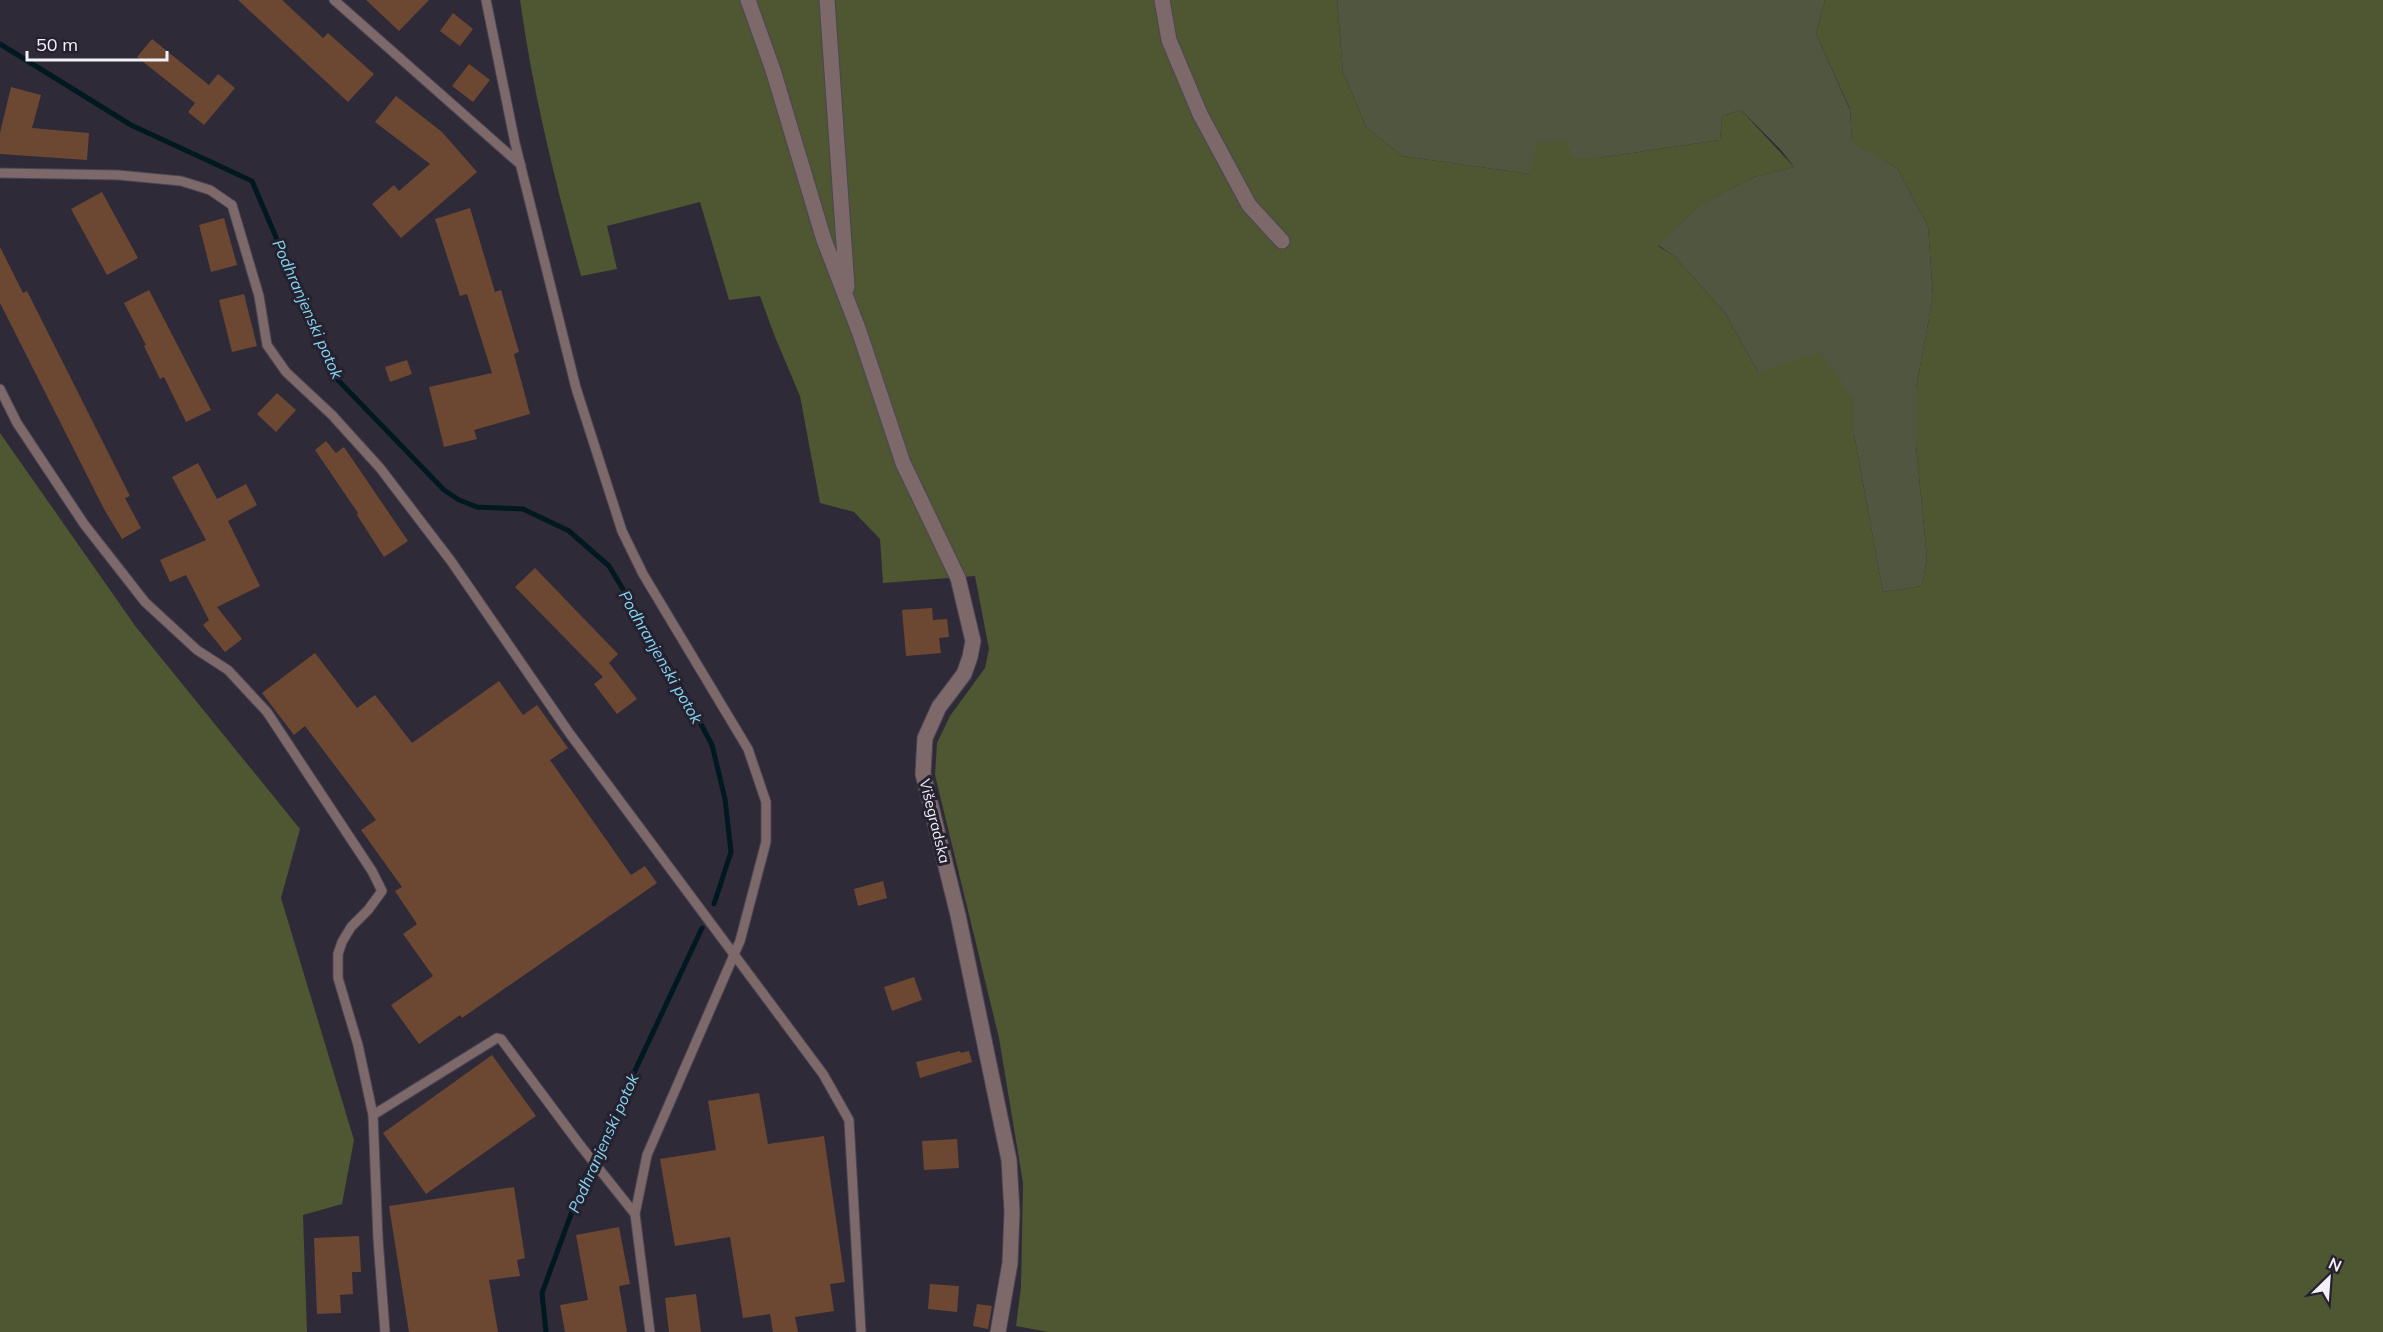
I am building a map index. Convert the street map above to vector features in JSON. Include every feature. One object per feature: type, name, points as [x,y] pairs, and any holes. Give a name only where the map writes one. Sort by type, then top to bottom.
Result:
[{"type":"street","points":[[748,0],[773,70],[808,192],[848,302]]},
{"type":"street","points":[[827,0],[848,302]]},
{"type":"street","points":[[1162,0],[1169,40],[1200,114],[1249,205],[1282,241]]},
{"type":"street","name":"Višegradska","points":[[848,302],[903,463],[958,579],[973,641],[964,674],[939,707],[925,738],[923,774],[958,915],[1009,1160],[1012,1212],[1010,1263],[998,1332]]},
{"type":"lane","points":[[334,0],[521,166]]},
{"type":"lane","points":[[486,0],[521,166],[576,388],[622,531],[643,574],[748,750],[766,802],[766,842],[740,940],[732,954],[648,1155],[635,1214],[650,1332]]},
{"type":"lane","points":[[0,173],[118,175],[181,181],[210,190],[232,205],[259,296],[267,345],[286,372],[332,415],[380,468],[451,561],[570,734],[823,1074],[849,1120],[861,1332]]},
{"type":"lane","points":[[0,389],[17,423],[84,524],[145,602],[197,650],[228,670],[267,712],[372,870],[382,891],[351,927],[342,942],[338,978],[358,1045],[373,1115],[378,1239],[385,1332]]},
{"type":"lane","points":[[373,1115],[497,1038],[501,1040],[635,1214]]},
{"type":"green space","points":[[520,0],[1337,0],[1343,72],[1366,127],[1402,156],[1529,174],[1537,142],[1565,140],[1574,158],[1598,158],[1720,140],[1722,116],[1741,110],[1794,167],[1754,177],[1701,204],[1658,246],[1674,256],[1725,313],[1758,372],[1820,352],[1854,401],[1854,434],[1883,592],[1922,586],[1927,558],[1916,445],[1916,389],[1933,296],[1928,226],[1897,168],[1852,143],[1850,109],[1816,34],[1825,0],[2383,0],[2383,1332],[1048,1332],[1016,1326],[1021,1287],[1023,1183],[999,1038],[935,775],[937,743],[950,716],[985,668],[989,649],[975,576],[883,583],[880,539],[854,512],[820,503],[800,396],[760,296],[729,300],[700,202],[607,226],[617,269],[581,276],[546,139]]},
{"type":"green space","points":[[1337,0],[1825,0],[1816,34],[1850,110],[1852,142],[1897,168],[1928,226],[1933,296],[1916,389],[1916,445],[1927,558],[1922,586],[1883,592],[1854,434],[1854,401],[1758,372],[1725,313],[1674,256],[1658,245],[1700,204],[1754,177],[1794,167],[1781,150],[1741,110],[1722,116],[1720,140],[1598,158],[1574,158],[1530,174],[1402,156],[1366,127],[1343,72]]},
{"type":"green space","points":[[0,433],[136,627],[300,829],[281,898],[354,1140],[342,1204],[303,1215],[307,1332],[0,1332]]},
{"type":"building","points":[[238,0],[282,0],[323,38],[328,33],[374,74],[348,102]]},
{"type":"building","points":[[366,0],[429,0],[399,31]]},
{"type":"building","points":[[453,13],[473,29],[460,46],[440,31]]},
{"type":"building","points":[[152,39],[209,85],[218,74],[235,88],[204,125],[188,112],[195,103],[137,57]]},
{"type":"building","points":[[469,64],[490,80],[473,102],[452,86]]},
{"type":"building","points":[[11,87],[41,95],[32,128],[89,133],[87,160],[0,154],[0,133]]},
{"type":"building","points":[[396,96],[442,132],[477,172],[401,238],[372,204],[394,185],[399,191],[430,164],[375,122]]},
{"type":"building","points":[[102,192],[138,258],[107,275],[71,209]]},
{"type":"building","points":[[470,208],[495,292],[501,290],[519,352],[514,354],[530,414],[474,430],[477,439],[444,447],[429,387],[492,373],[467,294],[460,296],[435,219]]},
{"type":"building","points":[[224,218],[237,265],[211,272],[199,225]]},
{"type":"building","points":[[0,247],[23,293],[27,291],[130,496],[125,498],[141,528],[122,539],[104,509],[0,303]]},
{"type":"building","points":[[149,290],[211,410],[186,422],[164,377],[160,379],[144,346],[146,345],[124,303]]},
{"type":"building","points":[[244,294],[257,346],[232,352],[219,300]]},
{"type":"building","points":[[407,360],[412,374],[390,382],[385,367]]},
{"type":"building","points":[[277,393],[296,410],[276,432],[257,414]]},
{"type":"building","points":[[326,441],[336,453],[344,447],[408,541],[384,557],[357,515],[358,513],[315,450]]},
{"type":"building","points":[[198,463],[217,499],[246,484],[257,505],[228,521],[260,586],[217,607],[242,639],[225,652],[203,625],[209,620],[186,575],[170,582],[160,560],[206,540],[172,477]]},
{"type":"building","points":[[535,568],[618,654],[609,663],[637,699],[617,714],[594,684],[603,677],[515,587]]},
{"type":"building","points":[[932,608],[933,620],[947,619],[949,637],[939,638],[941,653],[906,656],[902,610]]},
{"type":"building","points":[[315,653],[357,708],[375,695],[412,743],[499,681],[523,715],[537,705],[568,748],[550,760],[631,875],[645,866],[657,883],[462,1018],[460,1015],[419,1044],[391,1005],[433,976],[403,934],[417,924],[395,891],[402,887],[361,830],[376,820],[305,726],[294,735],[262,693]]},
{"type":"building","points":[[883,881],[887,898],[858,906],[854,889]]},
{"type":"building","points":[[914,977],[922,1000],[892,1011],[884,987]]},
{"type":"building","points":[[960,1051],[961,1053],[969,1051],[972,1062],[920,1078],[916,1062]]},
{"type":"building","points":[[492,1055],[536,1116],[426,1194],[383,1133]]},
{"type":"building","points":[[759,1093],[768,1144],[824,1136],[845,1282],[830,1284],[834,1311],[795,1317],[798,1332],[773,1332],[770,1314],[743,1318],[730,1237],[675,1246],[660,1159],[716,1150],[708,1101]]},
{"type":"building","points":[[957,1139],[959,1168],[924,1170],[922,1141]]},
{"type":"building","points":[[514,1187],[525,1258],[517,1260],[520,1276],[489,1280],[498,1332],[409,1332],[389,1206]]},
{"type":"building","points":[[619,1227],[630,1284],[619,1286],[627,1332],[565,1332],[560,1305],[588,1300],[576,1235]]},
{"type":"building","points":[[359,1236],[361,1272],[352,1272],[353,1294],[340,1295],[341,1313],[317,1314],[314,1238]]},
{"type":"building","points":[[930,1284],[959,1286],[957,1312],[928,1309]]},
{"type":"building","points":[[696,1294],[701,1332],[669,1332],[665,1298]]},
{"type":"building","points":[[977,1304],[992,1306],[988,1329],[973,1326]]},
{"type":"waterway","name":"Podhranjenski potok","points":[[0,44],[131,125],[252,181],[336,378],[444,490],[459,500],[477,507],[523,509],[569,531],[609,566],[677,679],[712,745],[725,799],[731,852],[714,904]]},
{"type":"waterway","name":"Podhranjenski potok","points":[[546,1332],[542,1293],[584,1179],[702,928]]}]
